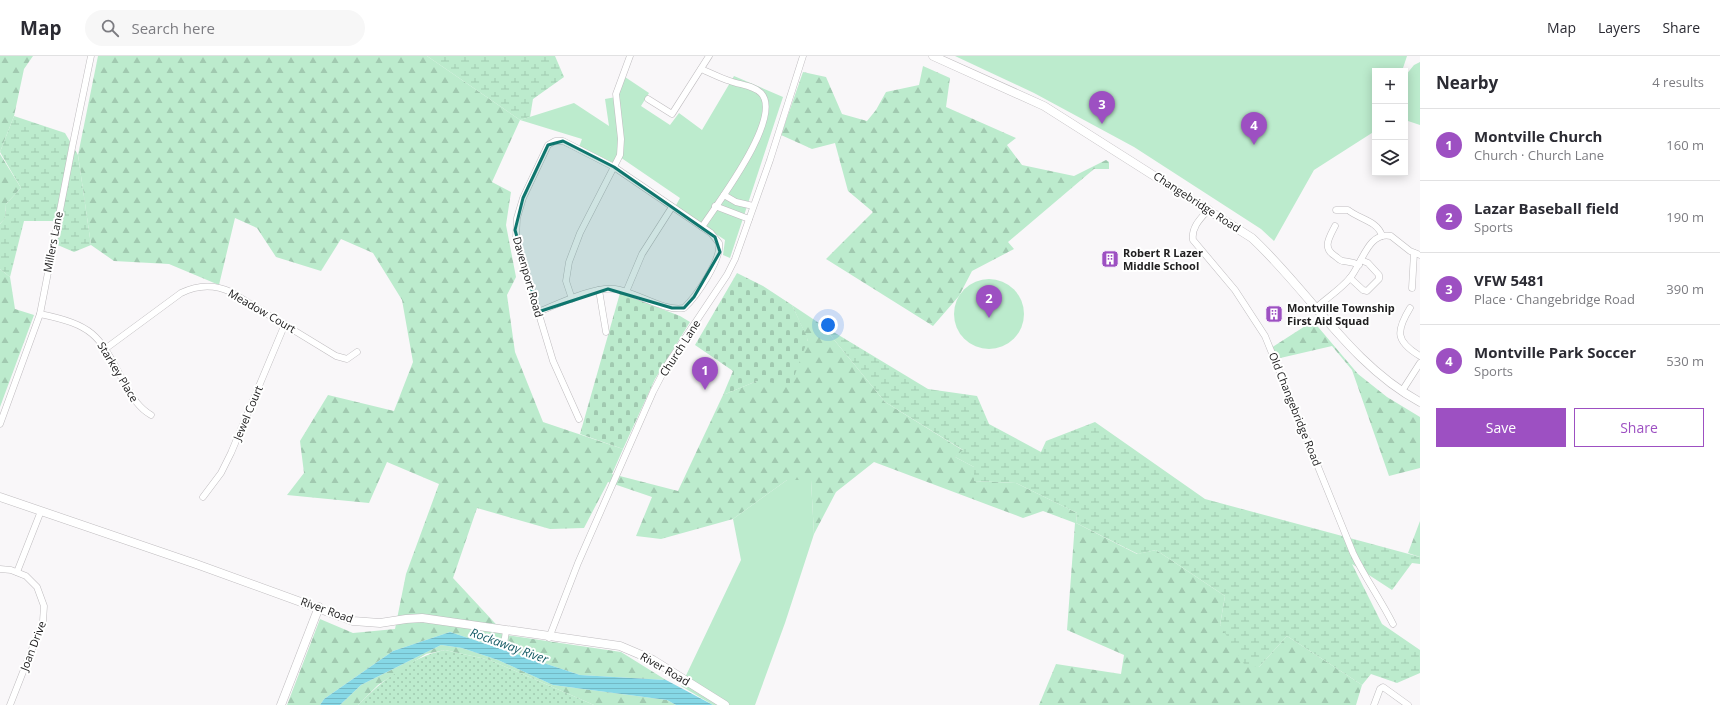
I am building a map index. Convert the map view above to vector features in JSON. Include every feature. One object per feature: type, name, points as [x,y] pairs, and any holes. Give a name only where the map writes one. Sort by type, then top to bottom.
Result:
[{"type":"street","name":"Millers Lane","points":[[0,424],[40,314],[67,170],[91,56]]},
{"type":"street","points":[[572,299],[566,281],[570,262],[580,233],[620,155],[621,147],[616,94],[630,56]]},
{"type":"street","points":[[648,99],[672,114],[709,56]]},
{"type":"street","name":"Church Lane","points":[[549,638],[578,562],[653,392],[667,365],[727,275],[735,259],[770,160],[803,56]]},
{"type":"street","name":"Changebridge Road","points":[[933,56],[1044,106],[1209,209],[1252,238],[1275,259],[1358,355],[1402,391],[1420,402]]},
{"type":"street","points":[[702,69],[730,81],[754,88],[763,96],[767,107],[766,114],[752,150],[702,227]]},
{"type":"street","name":"Davenport Road","points":[[579,419],[553,361],[518,247],[515,230],[524,198],[543,153],[552,143],[563,141],[614,167],[715,236],[719,243],[718,257],[694,297],[684,308],[672,308],[626,292]]},
{"type":"street","points":[[724,195],[736,202],[753,206]]},
{"type":"street","points":[[716,206],[749,219]]},
{"type":"street","points":[[538,312],[599,290],[608,289],[626,292],[642,254],[672,207]]},
{"type":"street","name":"Old Changebridge Road","points":[[1209,209],[1196,225],[1193,232],[1193,240],[1235,290],[1265,336],[1354,554],[1364,575],[1385,608],[1393,624]]},
{"type":"street","points":[[1336,210],[1348,210],[1354,216],[1376,225],[1380,229],[1382,236]]},
{"type":"street","points":[[1335,226],[1326,244],[1331,254],[1342,261],[1368,263],[1379,275],[1379,279],[1367,291],[1363,290],[1350,278]]},
{"type":"street","points":[[1317,307],[1350,278],[1370,244],[1382,236],[1391,236],[1417,254],[1412,288]]},
{"type":"street","name":"Meadow Court","points":[[105,349],[182,293],[200,287],[212,286],[227,290],[341,358],[347,359],[357,352]]},
{"type":"street","points":[[599,290],[606,332]]},
{"type":"street","points":[[1410,308],[1400,328],[1400,335],[1408,349],[1420,356]]},
{"type":"street","name":"Starkey Place","points":[[40,314],[80,325],[94,334],[105,349],[138,406],[151,416]]},
{"type":"street","name":"Jewel Court","points":[[203,497],[221,473],[231,453],[285,324]]},
{"type":"street","points":[[1402,391],[1420,364]]},
{"type":"street","name":"River Road","points":[[0,497],[319,607],[353,621],[372,623],[422,618],[549,638],[608,644],[631,650],[653,660],[725,705]]},
{"type":"street","points":[[0,569],[17,572],[41,511]]},
{"type":"street","name":"Joan Drive","points":[[10,705],[43,621],[44,614],[42,598],[37,587],[26,576],[17,572]]},
{"type":"street","points":[[281,705],[319,607]]},
{"type":"street","points":[[504,644],[506,631]]},
{"type":"street","points":[[1374,705],[1380,689],[1383,688],[1408,705]]},
{"type":"highlighted area","points":[[563,141],[614,167],[715,237],[720,252],[694,297],[684,308],[672,308],[608,289],[538,312],[515,230],[523,198],[548,145]]},
{"type":"green space","points":[[0,56],[33,56],[24,69],[14,116],[0,152]]},
{"type":"green space","points":[[98,56],[427,56],[520,120],[492,182],[511,192],[506,225],[516,277],[507,295],[515,352],[543,422],[623,449],[612,474],[678,491],[723,395],[757,381],[808,340],[792,305],[822,325],[885,402],[964,451],[955,457],[974,467],[974,481],[1016,483],[1077,513],[1076,523],[1137,554],[1156,550],[1225,596],[1220,625],[1259,667],[1287,636],[1362,685],[1356,705],[1039,705],[1056,664],[1121,674],[1124,655],[1067,630],[1075,523],[1043,511],[1023,518],[874,462],[836,492],[814,534],[811,480],[787,480],[733,519],[661,539],[636,536],[652,497],[608,482],[584,528],[550,529],[477,508],[453,578],[506,635],[621,652],[666,680],[580,675],[450,632],[393,651],[324,699],[320,705],[287,705],[320,619],[353,633],[395,629],[406,574],[439,484],[387,462],[369,503],[287,495],[304,473],[300,441],[328,395],[394,411],[413,362],[402,300],[373,253],[341,239],[321,271],[276,257],[257,228],[235,218],[219,285],[169,264],[114,261],[91,245],[78,155]]},
{"type":"green space","points":[[427,56],[555,56],[564,77],[533,99],[530,117],[520,120]]},
{"type":"green space","points":[[955,56],[1407,56],[1403,68],[1372,68],[1372,133],[1314,170],[1274,241],[1261,229],[1134,147],[1034,93]]},
{"type":"green space","points":[[1420,62],[1420,125],[1408,121],[1408,72],[1414,65]]},
{"type":"green space","points":[[923,66],[950,78],[946,107],[1016,138],[1007,145],[1022,165],[1074,176],[1106,160],[1109,162],[1109,169],[1094,169],[1008,242],[1014,249],[972,271],[959,296],[933,326],[826,259],[873,212],[848,191],[835,143],[812,149],[781,135],[803,72],[826,77],[842,114],[867,121],[876,110],[886,92],[919,85]]},
{"type":"green space","points":[[622,75],[649,93],[641,106],[670,125],[679,113],[702,130],[734,76],[783,97],[730,258],[723,255],[725,240],[675,207],[680,198],[617,155],[611,166],[579,147],[582,139],[520,120],[574,103],[609,126],[605,99],[616,97]]},
{"type":"green space","points":[[14,116],[65,133],[78,155],[91,245],[74,252],[53,243],[57,221],[24,221],[10,277],[0,269],[0,224],[5,218],[6,204],[21,188],[0,152]]},
{"type":"green space","points":[[0,154],[21,188],[6,204],[5,218],[0,224]]},
{"type":"green space","points":[[0,269],[10,277],[15,309],[34,315],[0,407]]},
{"type":"green space","points":[[737,273],[763,286],[792,305],[808,339],[791,385],[757,381],[723,395],[733,371],[695,345]]},
{"type":"green space","points":[[989,279],[1002,282],[1014,289],[1021,301],[1024,314],[1021,327],[1014,339],[1002,346],[989,349],[976,346],[964,339],[957,327],[954,314],[957,301],[964,289],[976,282]]},
{"type":"green space","points":[[620,293],[680,316],[690,322],[655,379],[623,449],[580,434]]},
{"type":"green space","points":[[1313,321],[1358,374],[1387,397],[1420,417],[1420,468],[1389,476],[1352,370],[1332,346],[1276,359],[1271,348]]},
{"type":"green space","points":[[822,325],[928,389],[977,396],[989,424],[1041,452],[1046,441],[1095,422],[1205,499],[1420,557],[1420,564],[1412,563],[1392,590],[1352,564],[1382,624],[1420,650],[1420,673],[1397,683],[1371,674],[1362,685],[1287,636],[1259,667],[1244,664],[1220,625],[1225,596],[1156,550],[1138,554],[1076,523],[1077,513],[1016,483],[974,481],[974,467],[955,457],[963,450],[885,402]]},
{"type":"green space","points":[[787,480],[811,480],[814,534],[785,623],[755,705],[713,705],[681,686],[741,560],[733,519]]},
{"type":"green space","points":[[1420,521],[1420,557],[1408,553]]},
{"type":"green space","points":[[441,645],[462,648],[498,660],[553,685],[667,700],[676,705],[594,705],[490,660],[445,650],[426,654],[402,669],[378,685],[358,705],[340,705],[361,685]]},
{"type":"green space","points":[[445,650],[490,660],[594,705],[358,705],[388,678],[409,664],[433,653]]},
{"type":"water","name":"Rockaway River","points":[[450,632],[580,675],[666,680],[713,705],[676,705],[667,700],[553,685],[498,660],[462,648],[441,645],[361,685],[340,705],[320,705],[324,699],[393,651]]},
{"type":"place","name":"VFW 5481","points":[[1102,124]]},
{"type":"place","name":"Montville Park Soccer","points":[[1254,145]]},
{"type":"place","name":"Robert R Lazer Middle School","points":[[1110,259]]},
{"type":"place","name":"Montville Township First Aid Squad","points":[[1274,314]]},
{"type":"place","name":"Lazar Baseball field","points":[[989,318]]},
{"type":"place","name":"Montville Church","points":[[705,390]]}]
